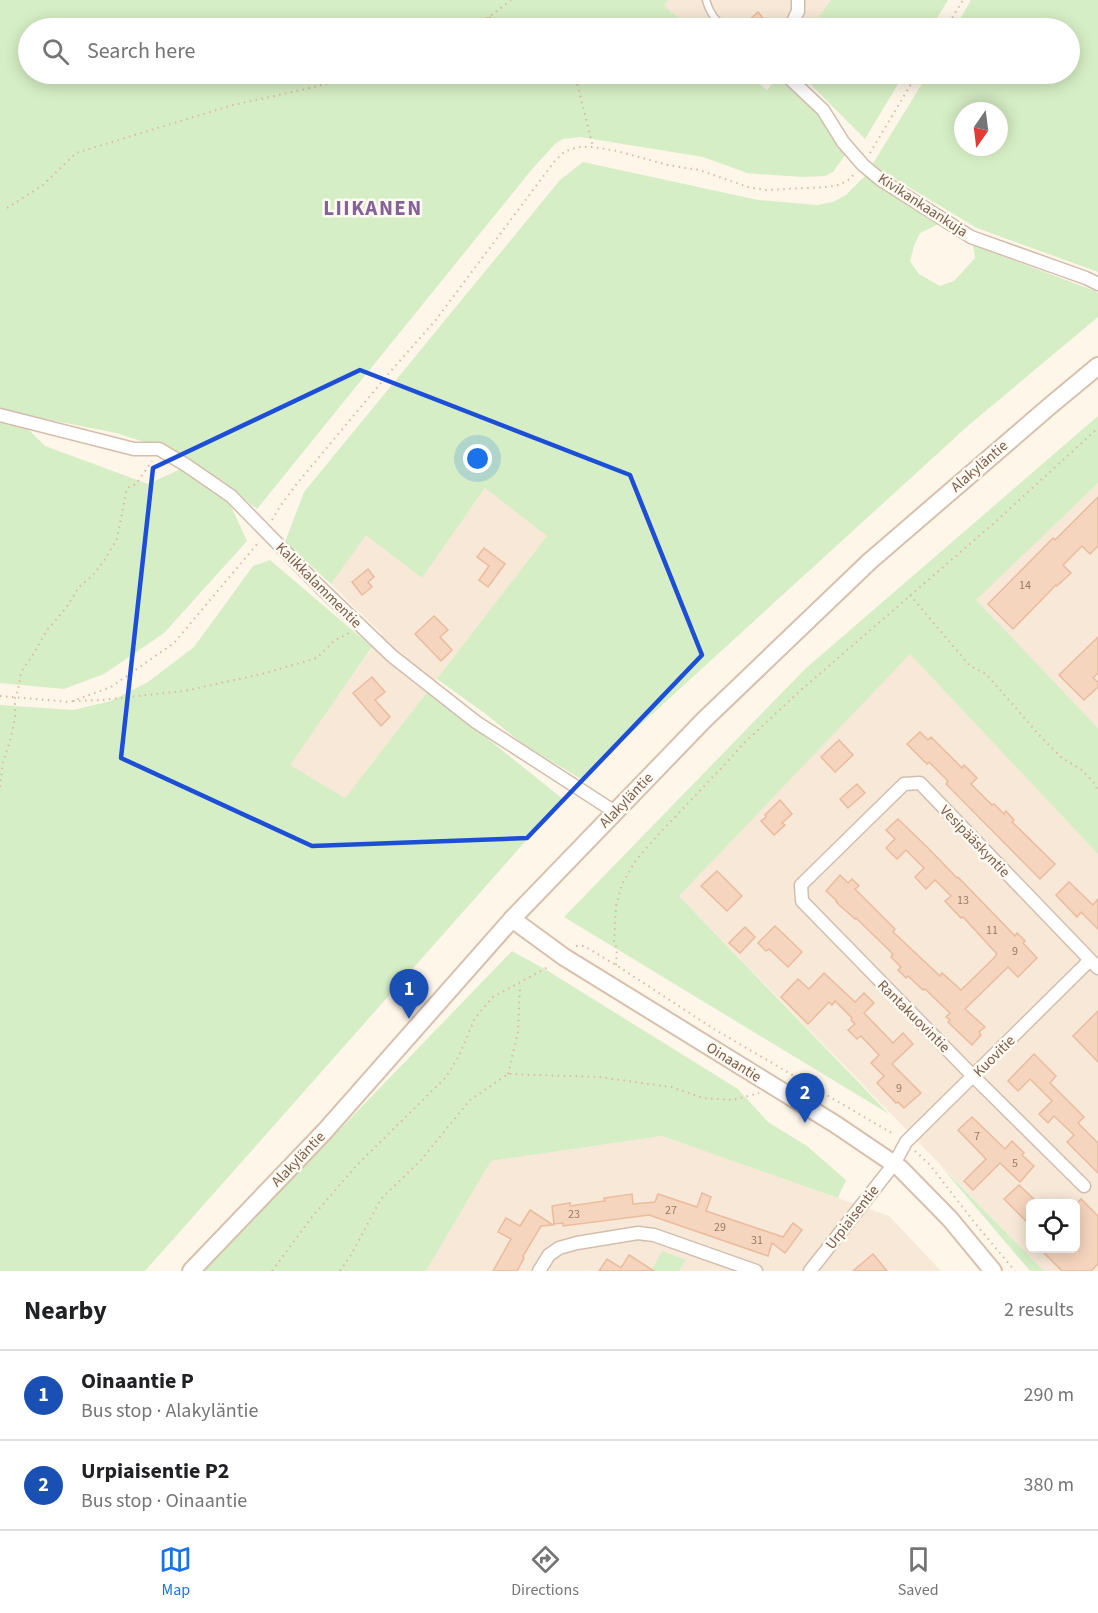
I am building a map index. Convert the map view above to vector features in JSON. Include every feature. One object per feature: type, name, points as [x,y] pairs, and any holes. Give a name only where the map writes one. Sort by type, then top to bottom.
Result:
[{"type":"main road","name":"Alakyläntie","points":[[192,1271],[325,1131],[512,919],[704,720],[870,561],[1098,366]]},
{"type":"main road","name":"Oinaantie","points":[[512,919],[564,957],[835,1124],[900,1168],[950,1218],[993,1271]]},
{"type":"street","points":[[795,18],[798,11],[798,0]]},
{"type":"street","name":"Kivikankaankuja","points":[[796,84],[823,110],[843,141],[863,165],[881,180],[971,237],[1098,284]]},
{"type":"street","name":"Kalikkalammentie","points":[[0,415],[134,449],[159,449],[186,465],[231,496],[392,656],[476,722],[615,812]]},
{"type":"street","name":"Vesipääskyntie","points":[[846,839],[904,784],[920,783],[1095,960]]},
{"type":"street","name":"Rantakuovintie","points":[[846,839],[801,885],[802,901],[1084,1186]]},
{"type":"street","name":"Kuovitie","points":[[894,1164],[906,1142],[1095,960]]},
{"type":"street","name":"Urpiaisentie","points":[[810,1271],[894,1164]]},
{"type":"street","points":[[539,1271],[549,1255],[560,1248],[638,1233],[654,1235],[729,1267],[756,1271]]},
{"type":"lane","points":[[706,0],[715,18]]},
{"type":"path","points":[[485,18],[511,0]]},
{"type":"path","points":[[951,18],[963,0]]},
{"type":"path","points":[[7,207],[43,185],[76,153],[233,105],[325,84]]},
{"type":"path","points":[[577,84],[593,147]]},
{"type":"path","points":[[69,702],[111,687],[174,643],[251,552],[288,496],[435,321],[554,162],[564,152],[580,147],[617,151],[766,190],[827,188],[850,179],[863,165],[911,84]]},
{"type":"path","points":[[272,1271],[312,1217],[357,1165],[446,1077],[459,1056],[475,1018],[493,997],[520,984],[564,957],[575,946],[584,946],[616,965],[617,950],[614,942],[616,906],[622,884],[636,860],[688,802],[743,744],[801,690],[993,524],[1098,428]]},
{"type":"path","points":[[0,787],[3,762],[15,718],[15,697],[21,672],[47,630],[66,608],[79,587],[104,561],[117,538],[127,488],[136,484],[159,449]]},
{"type":"path","points":[[910,595],[970,666],[986,674],[1048,744],[1062,758],[1082,770],[1095,783],[1098,792]]},
{"type":"path","points":[[0,696],[69,702],[183,691],[262,674],[317,658],[334,641],[361,627]]},
{"type":"path","points":[[508,1074],[518,1032],[520,984]]},
{"type":"path","points":[[340,1271],[381,1199],[421,1160],[470,1100],[508,1074],[599,1077],[671,1087],[703,1098],[733,1100],[776,1087]]},
{"type":"highlighted area","points":[[360,370],[630,475],[702,655],[527,838],[312,846],[121,758],[153,468]]},
{"type":"shaded area","points":[[668,0],[831,0],[818,18],[678,18],[663,6]]},
{"type":"shaded area","points":[[1098,483],[1098,728],[975,600]]},
{"type":"shaded area","points":[[485,488],[548,536],[345,798],[289,765],[382,634],[331,584],[366,534],[422,578]]},
{"type":"shaded area","points":[[910,653],[1098,854],[1098,1271],[1044,1271],[1026,1253],[1080,1253],[1080,1199],[1026,1199],[1026,1253],[679,896]]},
{"type":"shaded area","points":[[662,1136],[889,1216],[941,1271],[679,1271],[686,1260],[651,1271],[426,1271],[491,1161]]},
{"type":"green space","points":[[0,0],[668,0],[664,6],[679,18],[18,18],[18,84],[759,84],[767,90],[772,84],[786,84],[820,114],[846,154],[833,172],[825,176],[803,177],[747,173],[703,157],[580,137],[563,139],[555,144],[533,168],[257,509],[227,485],[160,447],[116,433],[0,410]]},
{"type":"green space","points":[[831,0],[948,0],[937,18],[818,18]]},
{"type":"green space","points":[[971,0],[1098,0],[1098,272],[977,228],[872,165],[922,84],[1080,84],[1080,18],[961,18]]},
{"type":"green space","points":[[810,84],[898,84],[865,139]]},
{"type":"green space","points":[[583,162],[758,200],[817,205],[833,202],[846,195],[865,176],[939,224],[920,233],[914,246],[910,261],[919,274],[940,286],[954,281],[975,258],[973,245],[1095,291],[1098,293],[1098,317],[970,424],[581,779],[524,745],[437,679],[547,536],[485,488],[422,578],[366,535],[331,584],[285,542],[304,492],[560,180]]},
{"type":"green space","points":[[1098,416],[1098,483],[976,600],[1098,728],[1098,854],[910,654],[679,896],[889,1114],[564,917],[805,669]]},
{"type":"green space","points":[[0,419],[22,423],[45,446],[148,484],[183,468],[229,502],[247,541],[164,633],[104,674],[64,689],[0,683]]},
{"type":"green space","points":[[270,560],[372,647],[290,765],[345,798],[428,691],[563,799],[145,1271],[0,1271],[0,705],[73,710],[111,701],[148,682],[194,647],[253,566]]},
{"type":"green space","points":[[512,951],[738,1089],[768,1122],[807,1146],[846,1180],[838,1198],[662,1136],[491,1161],[426,1271],[203,1271]]},
{"type":"green space","points":[[939,1164],[1044,1271],[1030,1271]]},
{"type":"green space","points":[[662,1251],[686,1260],[679,1271],[651,1271]]},
{"type":"building","points":[[758,12],[763,18],[751,18]]},
{"type":"building","points":[[1098,497],[1098,546],[1090,554],[1082,546],[1063,565],[1071,573],[1013,629],[988,604],[1053,538],[1055,540]]},
{"type":"building","points":[[484,548],[505,564],[488,587],[479,580],[489,566],[477,557]]},
{"type":"building","points":[[368,569],[374,577],[368,582],[372,587],[362,595],[352,582]]},
{"type":"building","points":[[434,616],[448,630],[440,637],[452,650],[441,661],[415,634]]},
{"type":"building","points":[[1098,637],[1098,673],[1093,678],[1098,682],[1098,687],[1084,700],[1059,675]]},
{"type":"building","points":[[372,677],[385,692],[375,700],[390,717],[381,726],[353,693]]},
{"type":"building","points":[[920,732],[928,740],[931,737],[962,768],[964,765],[977,778],[971,784],[992,805],[994,804],[1004,814],[1006,811],[1014,820],[1012,822],[1055,864],[1040,879],[946,784],[948,781],[907,744]]},
{"type":"building","points":[[839,740],[853,755],[835,772],[821,757]]},
{"type":"building","points":[[857,784],[865,793],[848,808],[840,799]]},
{"type":"building","points":[[780,800],[792,814],[782,823],[785,825],[774,835],[761,821]]},
{"type":"building","points":[[898,819],[1015,936],[1017,933],[1025,941],[1023,943],[1037,958],[1018,977],[1008,967],[965,1009],[985,1027],[979,1032],[981,1035],[972,1045],[948,1022],[950,1020],[946,1017],[950,1013],[925,989],[923,990],[908,976],[906,978],[898,970],[901,967],[891,957],[893,954],[826,891],[840,875],[848,883],[852,879],[859,886],[855,889],[895,929],[893,932],[940,976],[942,973],[961,990],[993,959],[997,954],[945,901],[951,896],[935,880],[926,889],[915,877],[924,868],[906,850],[897,859],[886,848],[895,839],[886,830]]},
{"type":"building","points":[[717,871],[742,896],[727,911],[701,886]]},
{"type":"building","points":[[1069,882],[1093,905],[1098,899],[1098,929],[1081,912],[1077,917],[1056,895]]},
{"type":"building","points":[[775,926],[802,952],[788,967],[769,949],[766,951],[758,943]]},
{"type":"building","points":[[745,927],[755,937],[740,953],[729,943]]},
{"type":"building","points":[[824,973],[855,1002],[864,993],[874,1003],[864,1013],[893,1043],[903,1033],[913,1044],[892,1064],[921,1093],[904,1108],[877,1083],[884,1076],[871,1063],[879,1055],[861,1036],[857,1039],[848,1030],[855,1024],[835,1001],[832,1005],[829,1002],[808,1024],[781,997],[798,979],[809,989]]},
{"type":"building","points":[[1098,1011],[1098,1062],[1073,1036]]},
{"type":"building","points":[[1034,1054],[1056,1076],[1050,1083],[1084,1117],[1078,1123],[1098,1143],[1098,1173],[1067,1142],[1074,1135],[1054,1116],[1048,1123],[1039,1114],[1052,1101],[1030,1079],[1018,1091],[1008,1081]]},
{"type":"building","points":[[972,1117],[1005,1149],[1012,1141],[1034,1166],[1020,1182],[1000,1163],[973,1190],[964,1181],[986,1159],[958,1130]]},
{"type":"building","points":[[1019,1185],[1034,1199],[1026,1199],[1026,1221],[1004,1199]]},
{"type":"building","points":[[702,1193],[711,1197],[706,1211],[783,1237],[793,1223],[802,1230],[785,1253],[772,1243],[768,1256],[649,1215],[563,1226],[563,1223],[554,1224],[552,1206],[605,1201],[604,1198],[632,1194],[633,1204],[655,1202],[658,1194],[697,1207]]},
{"type":"building","points":[[1080,1200],[1098,1216],[1098,1264],[1091,1271],[1062,1271],[1044,1253],[1080,1253]]},
{"type":"building","points":[[530,1210],[553,1225],[541,1226],[517,1271],[493,1271],[511,1239],[498,1232],[506,1218],[520,1226]]},
{"type":"building","points":[[873,1254],[887,1271],[853,1271]]},
{"type":"building","points":[[629,1255],[654,1271],[599,1271],[607,1259],[621,1268]]},
{"type":"place","name":"Oinaantie P","points":[[409,1019]]},
{"type":"place","name":"Urpiaisentie P2","points":[[805,1123]]},
{"type":"district","name":"LIIKANEN","points":[[373,208]]}]
